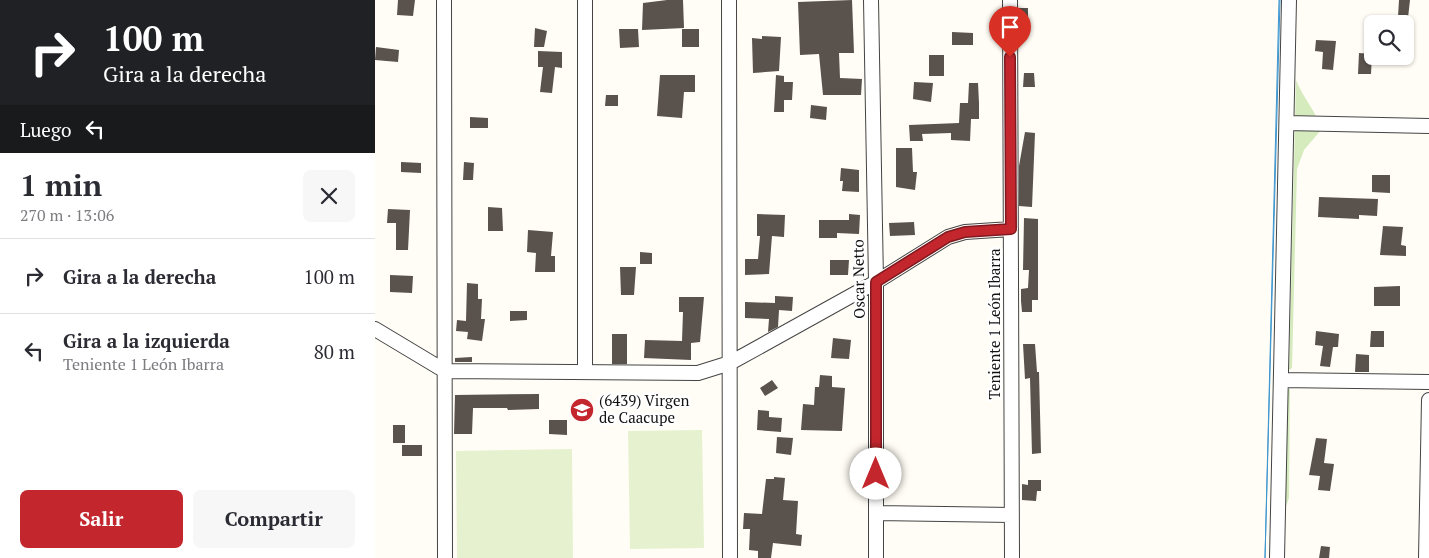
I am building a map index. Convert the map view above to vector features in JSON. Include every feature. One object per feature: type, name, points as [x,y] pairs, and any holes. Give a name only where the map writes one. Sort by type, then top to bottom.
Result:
[{"type":"street","points":[[444,0],[445,558]]},
{"type":"street","points":[[585,0],[585,372]]},
{"type":"street","points":[[729,0],[731,558]]},
{"type":"street","name":"Oscar Netto","points":[[871,0],[876,282],[876,558]]},
{"type":"street","name":"Teniente 1 León Ibarra","points":[[1010,0],[1012,558]]},
{"type":"street","points":[[1277,558],[1289,0]]},
{"type":"street","points":[[1287,123],[1429,126]]},
{"type":"street","points":[[375,329],[445,372],[698,372],[730,362],[876,282],[948,237],[965,232],[1011,229]]},
{"type":"street","points":[[1281,380],[1429,382]]},
{"type":"street","points":[[1426,558],[1429,400]]},
{"type":"street","points":[[876,513],[1012,515]]},
{"type":"green space","points":[[1296,80],[1321,130],[1304,150],[1297,169],[1292,368],[1289,370]]},
{"type":"green space","points":[[1290,389],[1289,498],[1285,509],[1287,390]]},
{"type":"green space","points":[[702,430],[704,548],[630,549],[628,431]]},
{"type":"green space","points":[[572,449],[573,558],[457,558],[456,451]]},
{"type":"water","points":[[1279,0],[1280,0],[1265,558]]},
{"type":"building","points":[[398,0],[415,0],[413,16],[397,15]]},
{"type":"building","points":[[683,0],[684,28],[642,30],[643,3]]},
{"type":"building","points":[[852,0],[854,53],[839,53],[840,78],[862,79],[861,95],[823,95],[819,54],[800,55],[798,2]]},
{"type":"building","points":[[1399,0],[1410,0],[1408,15],[1398,15]]},
{"type":"building","points":[[1019,8],[1028,8],[1028,20],[1019,20]]},
{"type":"building","points":[[535,28],[547,31],[544,47],[534,47]]},
{"type":"building","points":[[619,29],[638,29],[639,47],[620,48]]},
{"type":"building","points":[[682,29],[699,29],[699,47],[682,47]]},
{"type":"building","points":[[952,32],[973,33],[973,45],[952,45]]},
{"type":"building","points":[[762,36],[781,37],[779,71],[753,73],[752,38],[762,39]]},
{"type":"building","points":[[1316,40],[1336,41],[1333,70],[1322,69],[1323,52],[1315,51]]},
{"type":"building","points":[[376,47],[399,50],[398,62],[375,60]]},
{"type":"building","points":[[538,51],[562,52],[562,68],[555,67],[552,93],[540,92],[543,67],[538,67]]},
{"type":"building","points":[[1359,53],[1364,53],[1364,65],[1371,65],[1371,74],[1358,74]]},
{"type":"building","points":[[929,55],[944,55],[944,76],[929,76]]},
{"type":"building","points":[[1024,73],[1034,73],[1035,87],[1023,87]]},
{"type":"building","points":[[660,75],[695,75],[695,92],[684,92],[682,118],[657,116]]},
{"type":"building","points":[[776,75],[784,76],[784,82],[793,82],[792,100],[784,100],[784,112],[774,112]]},
{"type":"building","points":[[914,82],[933,83],[931,102],[913,99]]},
{"type":"building","points":[[969,83],[978,83],[979,103],[979,119],[971,119],[970,141],[951,140],[951,133],[922,134],[923,141],[910,141],[909,125],[959,123],[960,103],[968,103]]},
{"type":"building","points":[[606,95],[618,95],[618,106],[605,106]]},
{"type":"building","points":[[811,105],[827,107],[826,120],[810,118]]},
{"type":"building","points":[[470,117],[488,118],[488,128],[470,128]]},
{"type":"building","points":[[1025,132],[1035,133],[1032,207],[1019,206],[1019,166]]},
{"type":"building","points":[[896,148],[912,148],[913,172],[917,172],[915,190],[896,187]]},
{"type":"building","points":[[401,162],[421,163],[421,173],[401,172]]},
{"type":"building","points":[[464,162],[474,163],[473,180],[463,180]]},
{"type":"building","points":[[841,168],[859,170],[859,192],[842,191],[843,181],[840,181]]},
{"type":"building","points":[[1372,175],[1390,175],[1390,193],[1372,192]]},
{"type":"building","points":[[1319,197],[1378,199],[1377,216],[1359,215],[1359,219],[1318,217]]},
{"type":"building","points":[[488,207],[502,208],[503,231],[488,231]]},
{"type":"building","points":[[388,209],[410,210],[408,250],[396,250],[396,223],[387,223]]},
{"type":"building","points":[[757,214],[785,215],[784,237],[772,236],[769,274],[745,275],[745,259],[758,259],[760,236],[757,236]]},
{"type":"building","points":[[849,214],[860,215],[859,234],[837,233],[837,238],[819,238],[819,220],[849,220]]},
{"type":"building","points":[[1024,218],[1038,219],[1038,300],[1032,300],[1032,312],[1022,312],[1021,301],[1021,289],[1028,288],[1029,270],[1023,270]]},
{"type":"building","points":[[914,222],[915,235],[890,236],[889,223]]},
{"type":"building","points":[[1383,226],[1403,227],[1401,245],[1406,246],[1406,256],[1380,255]]},
{"type":"building","points":[[528,230],[553,232],[551,256],[555,256],[555,272],[535,272],[536,253],[527,252]]},
{"type":"building","points":[[640,252],[652,253],[652,264],[640,264]]},
{"type":"building","points":[[830,260],[849,260],[848,275],[830,275]]},
{"type":"building","points":[[620,267],[636,267],[634,295],[621,295]]},
{"type":"building","points":[[390,275],[413,276],[412,293],[390,292]]},
{"type":"building","points":[[467,283],[478,284],[478,299],[482,299],[481,319],[485,319],[482,341],[467,339],[468,332],[456,331],[457,320],[466,321]]},
{"type":"building","points":[[1400,286],[1400,306],[1374,306],[1374,287]]},
{"type":"building","points":[[775,296],[793,297],[792,311],[779,310],[778,327],[768,332],[769,319],[745,318],[745,302],[775,303]]},
{"type":"building","points":[[679,297],[704,297],[700,342],[691,343],[691,360],[644,358],[645,340],[682,341],[683,312],[679,312]]},
{"type":"building","points":[[510,311],[527,311],[527,320],[510,321]]},
{"type":"building","points":[[1316,331],[1339,334],[1338,347],[1333,347],[1330,367],[1320,366],[1323,346],[1315,345]]},
{"type":"building","points":[[1371,331],[1384,331],[1384,347],[1370,347]]},
{"type":"building","points":[[612,334],[627,334],[627,364],[612,364]]},
{"type":"building","points":[[833,338],[851,340],[849,359],[831,358]]},
{"type":"building","points":[[1023,344],[1035,344],[1037,372],[1039,372],[1041,453],[1032,454],[1030,378],[1025,379]]},
{"type":"building","points":[[1356,354],[1369,355],[1369,372],[1355,372]]},
{"type":"building","points":[[472,357],[472,362],[455,362],[455,358]]},
{"type":"building","points":[[820,375],[832,376],[832,387],[845,388],[842,431],[801,430],[803,404],[814,405],[815,387],[819,387]]},
{"type":"building","points":[[772,380],[778,388],[765,396],[760,388]]},
{"type":"building","points":[[539,394],[539,409],[473,408],[472,434],[454,434],[455,395]]},
{"type":"building","points":[[758,410],[769,411],[769,417],[782,418],[781,432],[757,430]]},
{"type":"building","points":[[549,420],[567,420],[567,435],[549,434]]},
{"type":"building","points":[[393,425],[405,425],[405,443],[393,443]]},
{"type":"building","points":[[777,437],[793,438],[791,455],[776,453]]},
{"type":"building","points":[[1316,438],[1327,439],[1324,463],[1334,464],[1330,491],[1318,490],[1320,476],[1309,475]]},
{"type":"building","points":[[402,445],[422,445],[422,456],[402,456]]},
{"type":"building","points":[[774,477],[785,478],[783,500],[798,501],[796,534],[802,535],[801,546],[773,543],[771,558],[758,558],[758,551],[749,550],[750,529],[743,529],[744,513],[762,514],[766,479],[774,479]]},
{"type":"building","points":[[1028,480],[1041,480],[1041,491],[1037,491],[1036,501],[1022,500],[1022,484],[1028,485]]},
{"type":"building","points":[[1321,546],[1330,547],[1329,558],[1319,558]]},
{"type":"place","name":"(6439) Virgen de Caacupe","points":[[582,410]]},
{"type":"route","points":[[876,474],[876,282],[948,237],[980,230],[1011,229],[1010,57]]}]
